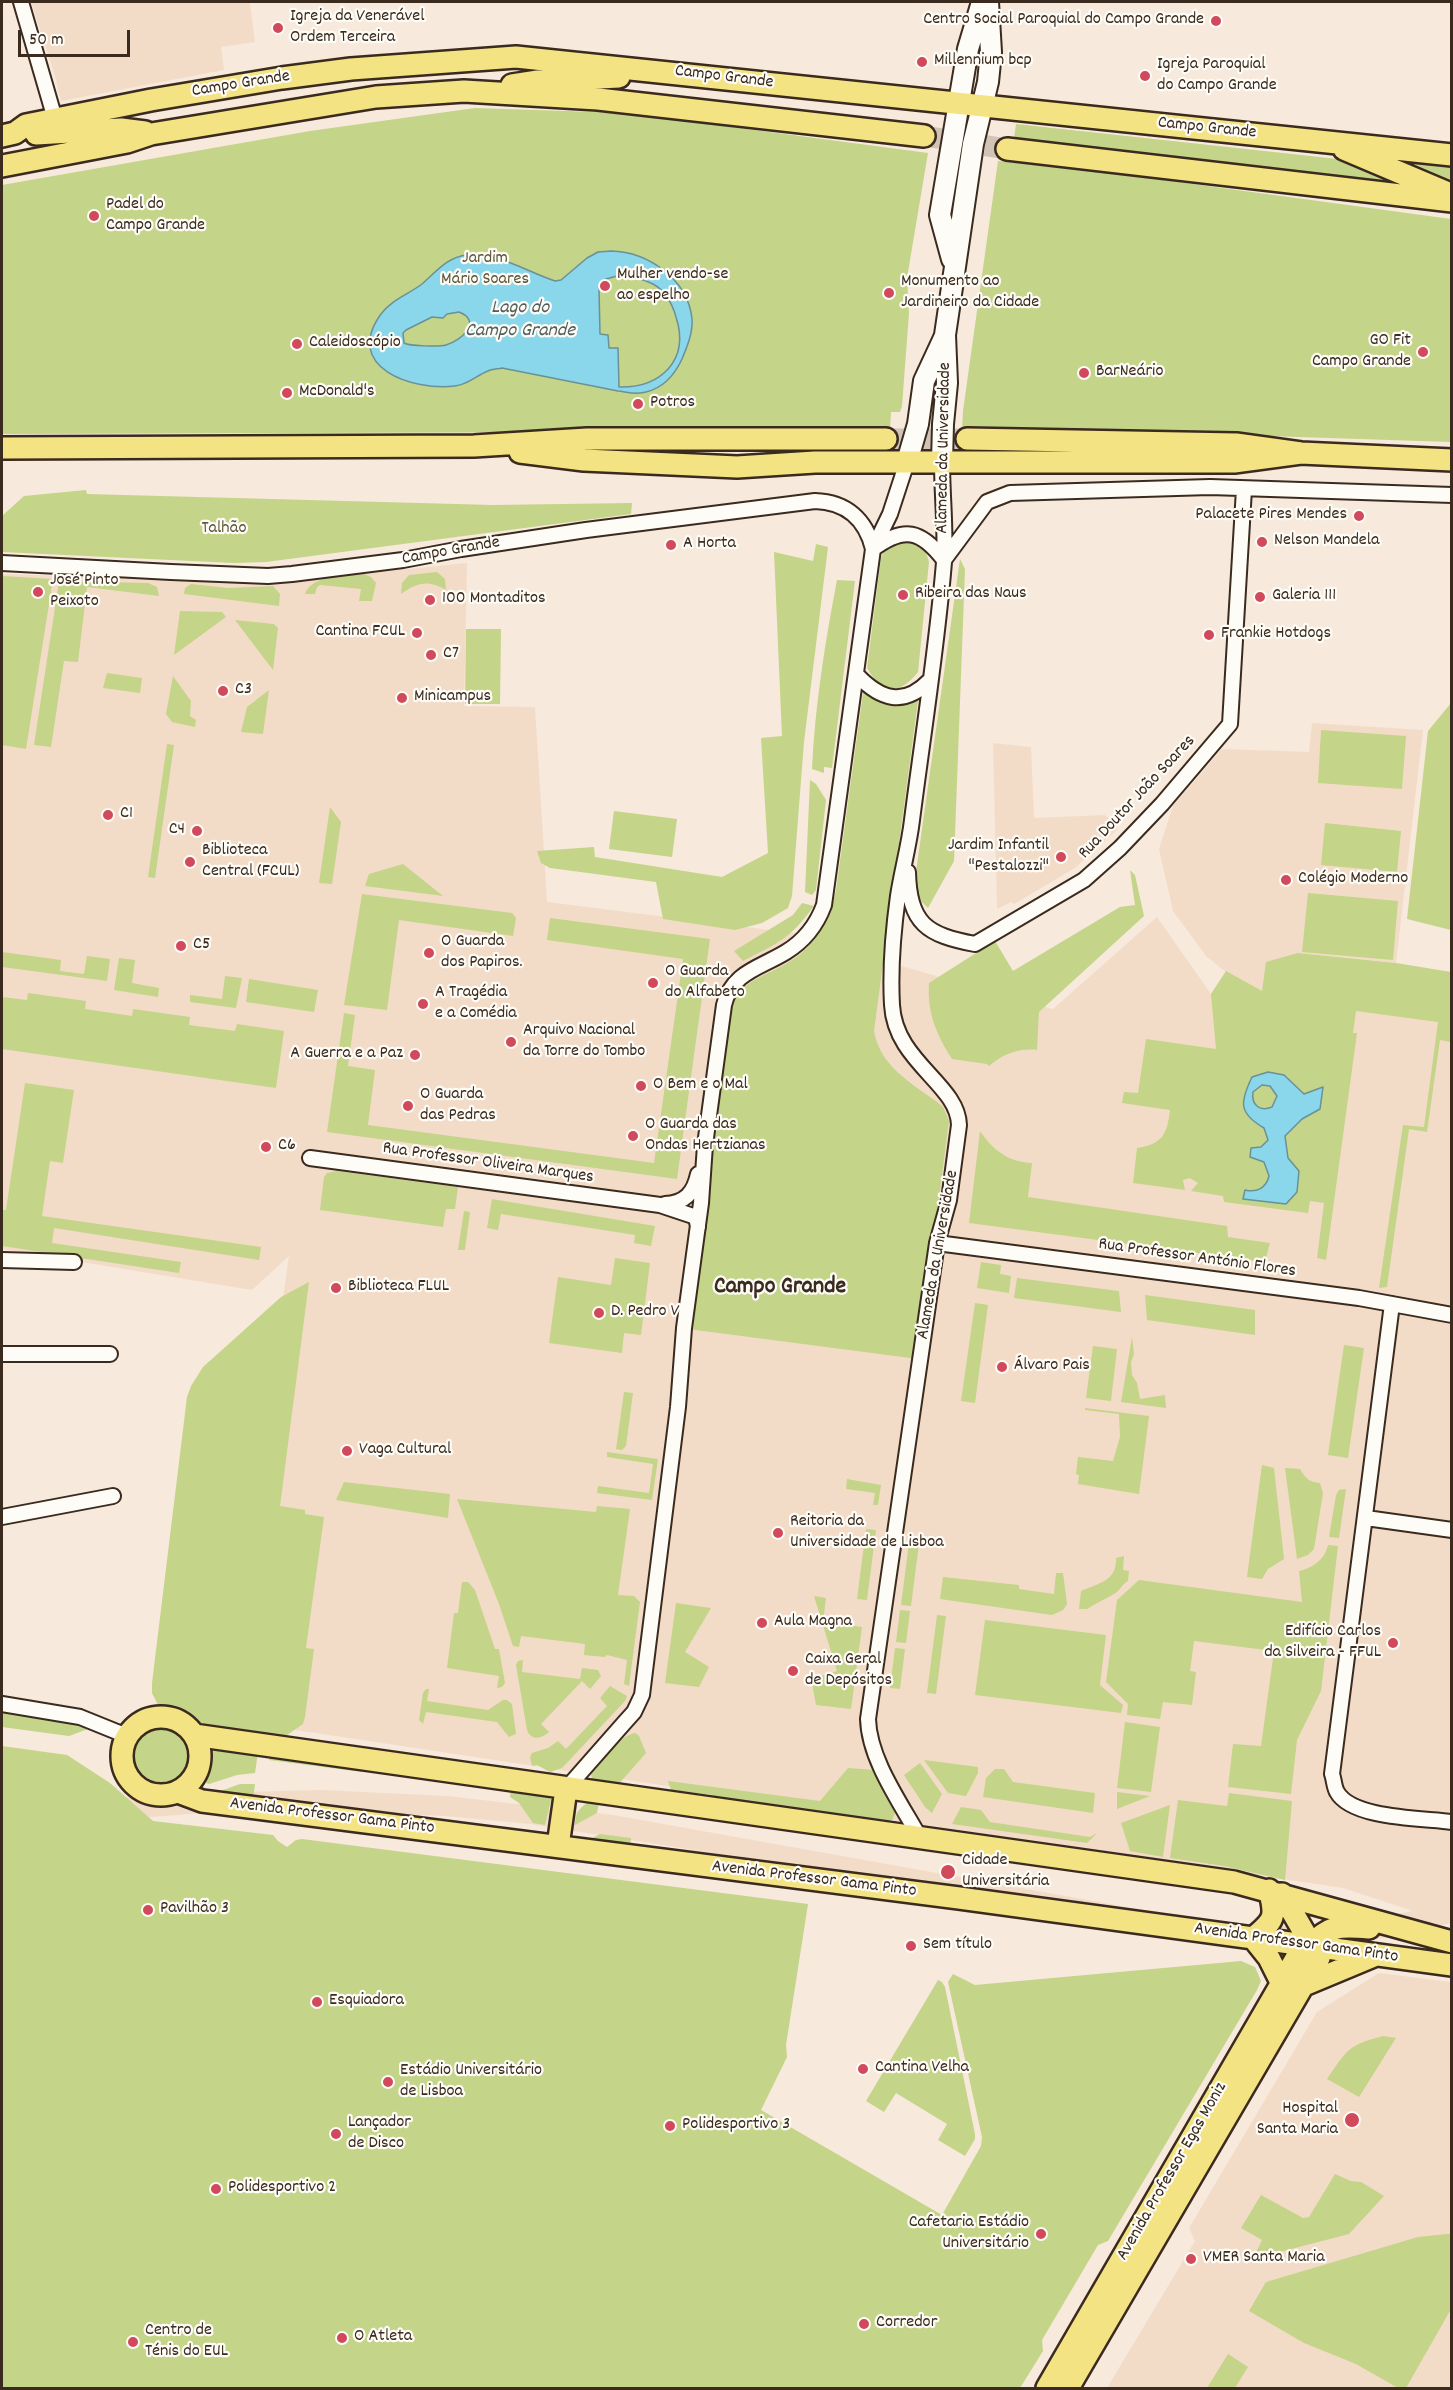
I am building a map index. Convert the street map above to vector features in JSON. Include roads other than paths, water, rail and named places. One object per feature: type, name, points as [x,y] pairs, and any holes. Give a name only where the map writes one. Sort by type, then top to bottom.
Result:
[{"type":"main road","name":"Alameda da Universidade","points":[[954,265],[940,215],[968,49],[982,2]]},
{"type":"main road","name":"Alameda da Universidade","points":[[942,462],[947,382],[945,335],[974,144],[992,52],[988,2]]},
{"type":"main road","name":"Campo Grande","points":[[8,135],[26,124],[282,78],[410,64],[516,57],[1452,154]]},
{"type":"main road","points":[[464,91],[538,81],[629,76],[662,71]]},
{"type":"main road","name":"Campo Grande","points":[[2,166],[127,142],[151,134],[376,97],[464,91],[598,99],[924,136]]},
{"type":"main road","points":[[8,135],[121,129],[139,130],[151,134]]},
{"type":"main road","points":[[1327,142],[1452,194]]},
{"type":"main road","points":[[1007,149],[1452,201]]},
{"type":"main road","name":"Alameda da Universidade","points":[[907,462],[918,424],[924,381],[945,335]]},
{"type":"main road","points":[[2,448],[474,446],[587,439],[886,439]]},
{"type":"main road","points":[[967,439],[1236,444],[1301,453],[1452,460]]},
{"type":"main road","points":[[474,446],[584,460],[737,467],[815,462],[1234,462],[1301,453]]},
{"type":"main road","points":[[156,1717],[178,1721],[194,1736],[199,1748],[200,1761],[192,1779],[178,1792],[165,1795],[151,1794],[139,1789],[129,1780],[123,1767],[122,1754],[127,1736],[140,1723],[156,1717]]},
{"type":"main road","name":"Avenida Professor Gama Pinto","points":[[194,1736],[1234,1882],[1452,1942]]},
{"type":"main road","points":[[558,1846],[567,1789]]},
{"type":"main road","name":"Avenida Professor Gama Pinto","points":[[178,1792],[202,1801],[1253,1938],[1309,1953],[1376,1954],[1452,1965]]},
{"type":"main road","points":[[1275,1892],[1274,1908],[1269,1925],[1253,1938],[1269,1958],[1282,1984]]},
{"type":"main road","points":[[1275,1892],[1309,1953],[1324,1932],[1336,1928],[1352,1927],[1412,1932]]},
{"type":"main road","name":"Avenida Professor Egas Moniz","points":[[1135,2257],[1282,1984],[1309,1953]]},
{"type":"main road","name":"Avenida Professor Egas Moniz","points":[[1047,2388],[1076,2357],[1135,2257],[1304,1985],[1309,1953]]},
{"type":"main road","points":[[1304,1985],[1376,1954]]},
{"type":"main road","name":"Avenida Professor Egas Moniz","points":[[1068,2388],[1076,2357]]},
{"type":"street","points":[[21,2],[55,119]]},
{"type":"street","name":"Alameda da Universidade","points":[[567,1789],[630,1717],[642,1695],[678,1407],[684,1328],[698,1227],[705,1145],[724,1005],[728,992],[736,980],[748,971],[783,954],[802,940],[816,922],[824,905],[873,549],[890,514],[907,462]]},
{"type":"street","name":"Alameda da Universidade","points":[[920,1838],[873,1750],[868,1734],[868,1719],[937,1243],[949,1200],[959,1119],[952,1102],[903,1043],[894,1019],[893,941],[898,895],[908,855],[944,560],[942,462]]},
{"type":"street","points":[[944,560],[987,502],[1010,493],[1210,487],[1452,495]]},
{"type":"street","name":"Rua Doutor João Soares","points":[[908,855],[910,898],[918,918],[933,931],[975,944],[1084,880],[1120,848],[1162,804],[1230,724],[1244,489]]},
{"type":"street","name":"Campo Grande","points":[[2,563],[268,576],[403,560],[586,530],[815,501],[835,503],[854,513],[864,525],[873,549]]},
{"type":"street","name":"Alameda da Universidade","points":[[873,549],[892,537],[908,533],[926,540],[944,560]]},
{"type":"street","points":[[857,675],[877,693],[896,698],[920,690],[930,680]]},
{"type":"street","name":"Rua Professor Oliveira Marques","points":[[660,1205],[678,1202],[692,1192],[705,1145]]},
{"type":"street","name":"Rua Professor Oliveira Marques","points":[[310,1158],[660,1205],[691,1214],[696,1217],[698,1227]]},
{"type":"street","name":"Rua Professor António Flores","points":[[937,1243],[1392,1304],[1452,1315]]},
{"type":"street","points":[[2,1260],[74,1263]]},
{"type":"street","points":[[1392,1304],[1332,1774],[1336,1792],[1347,1803],[1368,1812],[1452,1822]]},
{"type":"street","points":[[2,1354],[110,1354]]},
{"type":"street","points":[[2,1517],[113,1496]]},
{"type":"street","points":[[1366,1518],[1452,1530]]},
{"type":"street","points":[[2,1704],[80,1716],[127,1736]]},
{"type":"water","name":"Lago do Campo Grande","points":[[598,252],[625,253],[652,262],[674,280],[689,305],[692,324],[686,350],[668,380],[652,390],[643,393],[618,391],[502,368],[490,370],[460,385],[438,387],[403,380],[388,372],[376,362],[370,349],[371,333],[381,314],[442,266],[460,256],[490,257],[555,281],[561,280],[587,258]],"holes":[[[617,276],[644,280],[662,290],[673,307],[676,317],[679,346],[675,358],[659,377],[648,383],[619,387],[618,348],[609,348],[608,335],[600,334],[599,289],[606,289],[606,279]],[[459,312],[466,316],[469,325],[463,335],[452,343],[442,346],[404,343],[403,333],[406,330],[432,317],[443,318],[447,314]]]},
{"type":"water","points":[[1268,1072],[1284,1075],[1304,1094],[1323,1087],[1320,1109],[1302,1119],[1285,1136],[1288,1158],[1299,1171],[1297,1192],[1286,1204],[1243,1199],[1245,1190],[1260,1189],[1266,1184],[1269,1176],[1264,1162],[1250,1157],[1251,1148],[1261,1147],[1268,1140],[1264,1128],[1249,1117],[1244,1106],[1245,1093],[1252,1077]],"holes":[[[1262,1085],[1270,1086],[1277,1096],[1272,1107],[1260,1108],[1253,1101],[1253,1092]]]},
{"type":"tunnel","points":[[924,136],[1007,149]]},
{"type":"tunnel","points":[[886,439],[967,439]]},
{"type":"place","name":"Centro Social Paroquial do Campo Grande","points":[[1216,21]]},
{"type":"place","name":"Igreja da Venerável Ordem Terceira","points":[[278,28]]},
{"type":"place","name":"Millennium bcp","points":[[922,62]]},
{"type":"place","name":"Igreja Paroquial do Campo Grande","points":[[1145,76]]},
{"type":"place","name":"Padel do Campo Grande","points":[[94,216]]},
{"type":"place","name":"Mulher vendo-se ao espelho","points":[[605,286]]},
{"type":"place","name":"Monumento ao Jardineiro da Cidade","points":[[889,293]]},
{"type":"place","name":"Caleidoscópio","points":[[297,344]]},
{"type":"place","name":"GO Fit Campo Grande","points":[[1423,352]]},
{"type":"place","name":"BarNeário","points":[[1084,373]]},
{"type":"place","name":"McDonald's","points":[[287,393]]},
{"type":"place","name":"Potros","points":[[638,404]]},
{"type":"place","name":"Palacete Pires Mendes","points":[[1359,516]]},
{"type":"place","name":"Nelson Mandela","points":[[1262,542]]},
{"type":"place","name":"A Horta","points":[[671,545]]},
{"type":"place","name":"José Pinto Peixoto","points":[[38,592]]},
{"type":"place","name":"Ribeira das Naus","points":[[903,595]]},
{"type":"place","name":"Galeria 111","points":[[1260,597]]},
{"type":"place","name":"100 Montaditos","points":[[430,600]]},
{"type":"place","name":"Cantina FCUL","points":[[417,633]]},
{"type":"place","name":"Frankie Hotdogs","points":[[1209,635]]},
{"type":"place","name":"C7","points":[[431,655]]},
{"type":"place","name":"C3","points":[[223,691]]},
{"type":"place","name":"Minicampus","points":[[402,698]]},
{"type":"place","name":"C1","points":[[108,815]]},
{"type":"place","name":"C4","points":[[197,831]]},
{"type":"place","name":"Jardim Infantil \"Pestalozzi\"","points":[[1061,857]]},
{"type":"place","name":"Biblioteca Central (FCUL)","points":[[190,862]]},
{"type":"place","name":"Colégio Moderno","points":[[1286,880]]},
{"type":"place","name":"C5","points":[[181,946]]},
{"type":"place","name":"O Guarda dos Papiros.","points":[[429,953]]},
{"type":"place","name":"O Guarda do Alfabeto","points":[[653,983]]},
{"type":"place","name":"A Tragédia e a Comédia","points":[[423,1004]]},
{"type":"place","name":"Arquivo Nacional da Torre do Tombo","points":[[511,1042]]},
{"type":"place","name":"A Guerra e a Paz","points":[[415,1055]]},
{"type":"place","name":"O Bem e o Mal","points":[[641,1086]]},
{"type":"place","name":"O Guarda das Pedras","points":[[408,1106]]},
{"type":"place","name":"O Guarda das Ondas Hertzianas","points":[[633,1136]]},
{"type":"place","name":"C6","points":[[266,1147]]},
{"type":"place","name":"Biblioteca FLUL","points":[[336,1288]]},
{"type":"place","name":"D. Pedro V","points":[[599,1313]]},
{"type":"place","name":"Álvaro Pais","points":[[1002,1367]]},
{"type":"place","name":"Vaga Cultural","points":[[347,1451]]},
{"type":"place","name":"Reitoria da Universidade de Lisboa","points":[[778,1533]]},
{"type":"place","name":"Aula Magna","points":[[762,1623]]},
{"type":"place","name":"Edifício Carlos da Silveira - FFUL","points":[[1393,1643]]},
{"type":"place","name":"Caixa Geral de Depósitos","points":[[793,1671]]},
{"type":"place","name":"Cidade Universitária","points":[[948,1872]]},
{"type":"place","name":"Pavilhão 3","points":[[148,1910]]},
{"type":"place","name":"Sem título","points":[[911,1946]]},
{"type":"place","name":"Esquiadora","points":[[317,2002]]},
{"type":"place","name":"Cantina Velha","points":[[863,2069]]},
{"type":"place","name":"Estádio Universitário de Lisboa","points":[[388,2082]]},
{"type":"place","name":"Hospital Santa Maria","points":[[1352,2120]]},
{"type":"place","name":"Polidesportivo 3","points":[[670,2126]]},
{"type":"place","name":"Lançador de Disco","points":[[336,2134]]},
{"type":"place","name":"Polidesportivo 2","points":[[216,2189]]},
{"type":"place","name":"Cafetaria Estádio Universitário","points":[[1041,2234]]},
{"type":"place","name":"VMER Santa Maria","points":[[1191,2259]]},
{"type":"place","name":"Corredor","points":[[864,2324]]},
{"type":"place","name":"O Atleta","points":[[342,2338]]},
{"type":"place","name":"Centro de Ténis do EUL","points":[[133,2342]]},
{"type":"district","name":"Campo Grande","points":[[780,1289]]},
{"type":"park label","name":"Jardim Mário Soares","points":[[485,270]]},
{"type":"park label","name":"Talhão","points":[[224,530]]}]
